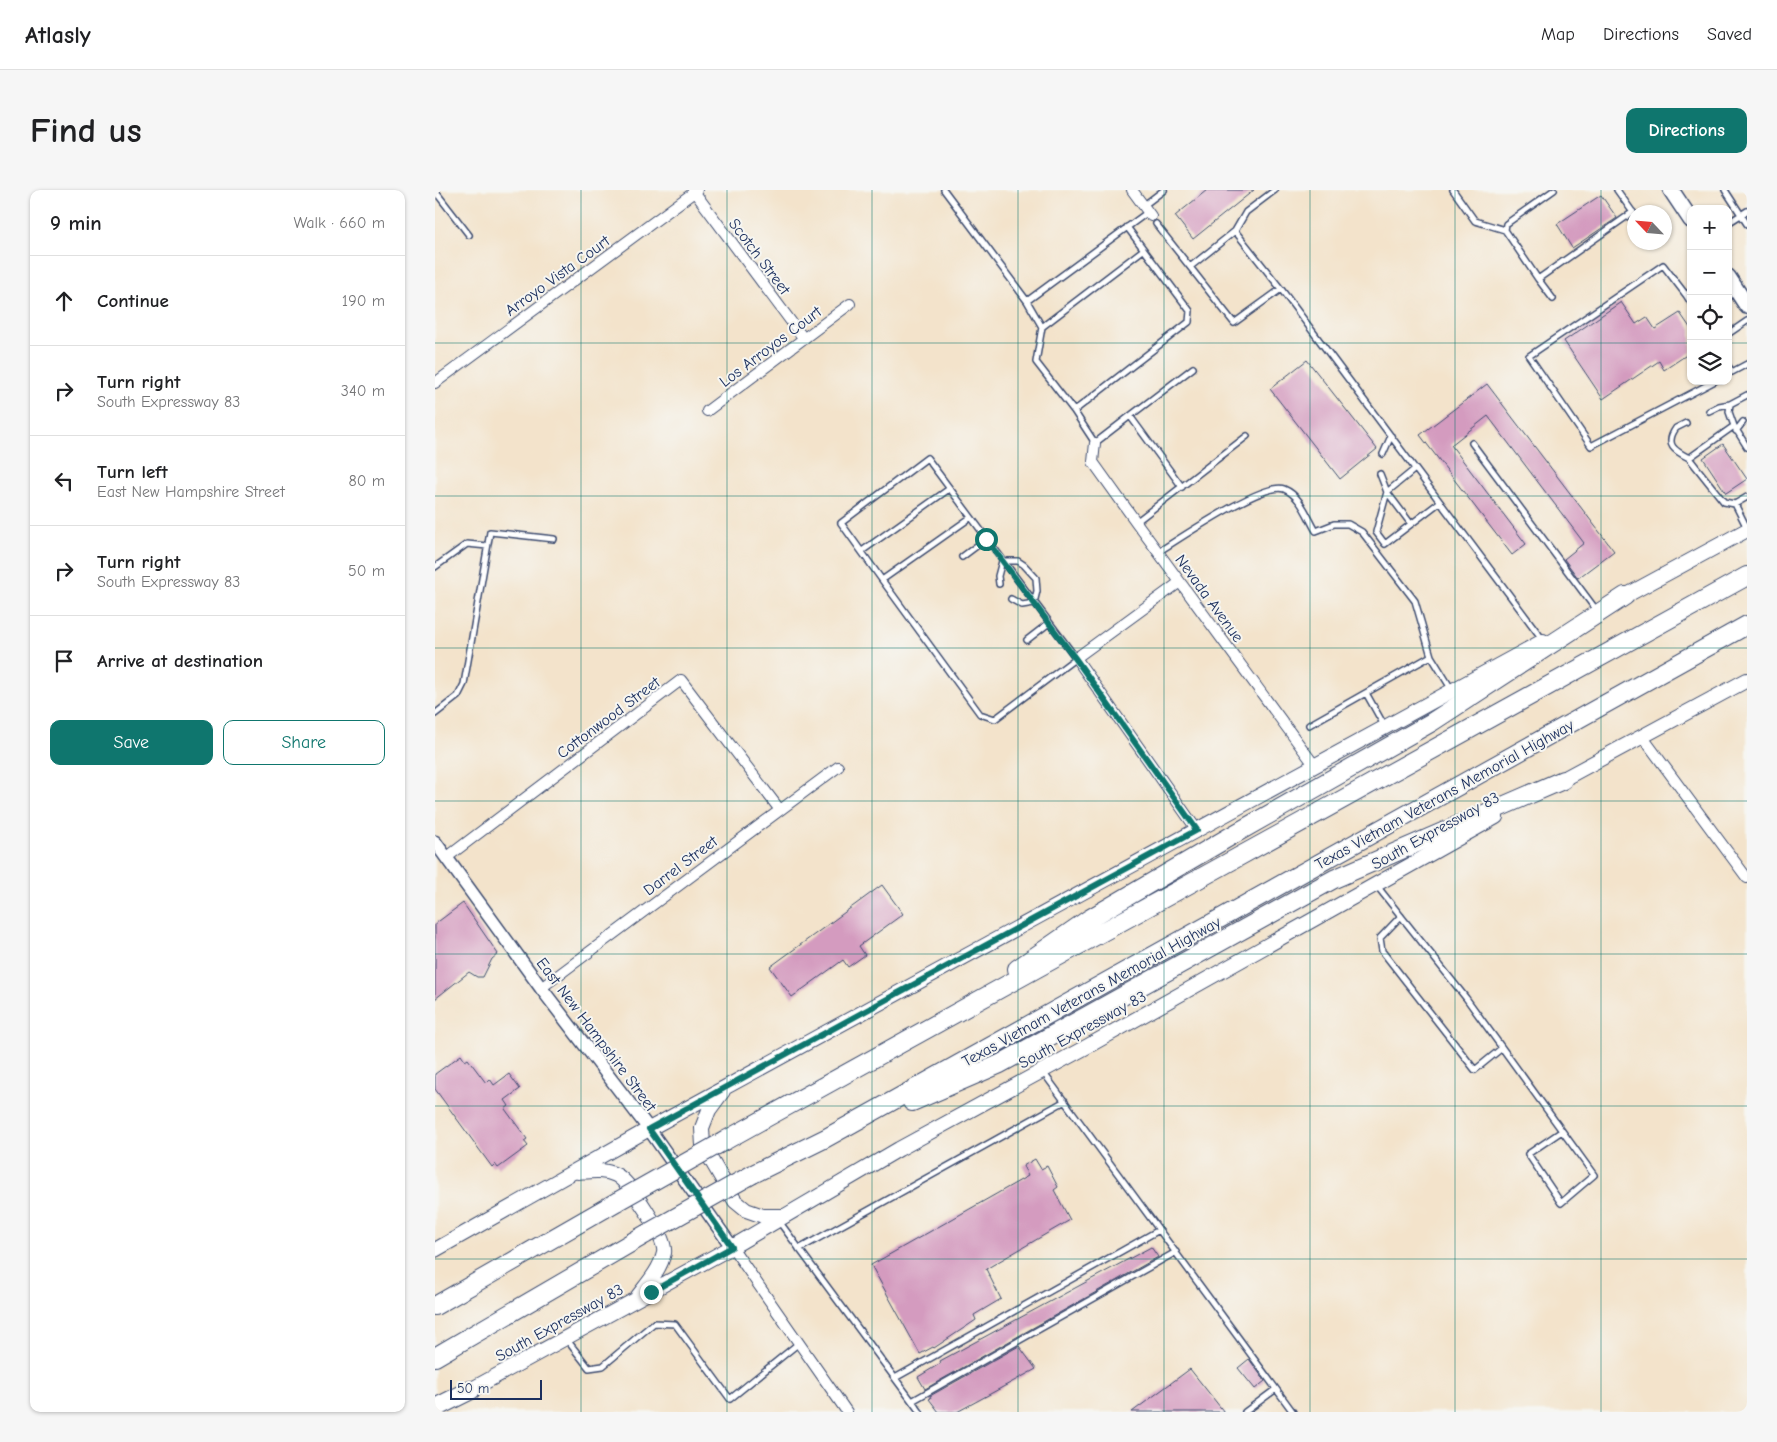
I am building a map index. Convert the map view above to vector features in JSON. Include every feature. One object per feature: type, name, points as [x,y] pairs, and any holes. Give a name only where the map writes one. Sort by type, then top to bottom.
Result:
[{"type":"highway","points":[[435,1306],[726,1140],[936,1026],[1560,678],[1747,576]]},
{"type":"highway","points":[[936,1026],[1089,919],[1432,722],[1625,596]]},
{"type":"highway","name":"Texas Vietnam Veterans Memorial Highway","points":[[435,1358],[646,1234],[753,1174],[826,1138],[1747,625]]},
{"type":"highway","points":[[826,1138],[1000,1064],[1335,879],[1563,780]]},
{"type":"highway","points":[[435,1409],[471,1390]]},
{"type":"main road","points":[[1671,190],[1687,214]]},
{"type":"main road","points":[[1732,283],[1747,306]]},
{"type":"main road","points":[[435,1250],[649,1129],[1747,529]]},
{"type":"main road","name":"South Expressway 83","points":[[471,1390],[732,1247],[899,1149],[1375,884],[1747,680]]},
{"type":"main road","points":[[725,1088],[709,1110],[702,1128],[703,1146],[735,1201],[746,1210],[763,1216],[781,1218]]},
{"type":"main road","points":[[571,1173],[598,1170],[616,1175],[629,1186],[661,1236],[665,1251],[656,1273],[635,1301]]},
{"type":"street","points":[[1132,190],[1150,214]]},
{"type":"street","name":"Scotch Street","points":[[695,191],[804,340]]},
{"type":"street","name":"Arroyo Vista Court","points":[[435,383],[695,191]]},
{"type":"street","name":"Los Arroyos Court","points":[[707,411],[850,304]]},
{"type":"street","name":"Nevada Avenue","points":[[1095,443],[1093,462],[1315,766]]},
{"type":"street","points":[[1180,582],[1075,658],[1197,830]]},
{"type":"street","name":"Cottonwood Street","points":[[447,858],[681,680],[780,810]]},
{"type":"street","points":[[1642,736],[1747,878]]},
{"type":"street","name":"Darrel Street","points":[[541,988],[838,766]]},
{"type":"street","name":"East New Hampshire Street","points":[[435,842],[541,988],[649,1129],[732,1247]]},
{"type":"street","points":[[732,1247],[847,1412]]},
{"type":"lane","points":[[944,190],[1027,301],[1042,327],[1036,362],[1095,443],[1193,368]]},
{"type":"lane","points":[[1027,301],[1127,228],[1150,214],[1164,190]]},
{"type":"lane","points":[[1190,267],[1235,231],[1246,212],[1275,190]]},
{"type":"lane","points":[[1453,190],[1475,221],[1505,230],[1553,299]]},
{"type":"lane","points":[[1505,230],[1506,224],[1554,190]]},
{"type":"lane","points":[[1617,190],[1628,205]]},
{"type":"lane","points":[[1725,190],[1747,224]]},
{"type":"lane","points":[[435,192],[469,235]]},
{"type":"lane","points":[[1732,221],[1747,211]]},
{"type":"lane","points":[[1150,214],[1235,324],[1281,289]]},
{"type":"lane","points":[[1539,279],[1627,219]]},
{"type":"lane","points":[[1074,412],[1189,322],[1190,311],[1127,228]]},
{"type":"lane","points":[[1235,231],[1281,289],[1543,640]]},
{"type":"lane","points":[[1042,327],[1143,250]]},
{"type":"lane","points":[[1687,293],[1663,265],[1529,356],[1591,446],[1707,385]]},
{"type":"lane","points":[[1732,331],[1747,321]]},
{"type":"lane","points":[[1732,372],[1747,364]]},
{"type":"lane","points":[[1709,410],[1730,404],[1747,395]]},
{"type":"lane","points":[[1730,404],[1729,412],[1735,429],[1747,446]]},
{"type":"lane","points":[[1130,416],[1182,487]]},
{"type":"lane","points":[[1689,458],[1743,422]]},
{"type":"lane","points":[[1686,423],[1676,428],[1670,440],[1672,447],[1689,458],[1724,502],[1735,504],[1747,497]]},
{"type":"lane","points":[[1136,522],[1247,436]]},
{"type":"lane","points":[[1383,454],[1391,436]]},
{"type":"lane","points":[[1472,443],[1597,612]]},
{"type":"lane","points":[[927,458],[970,518],[1075,658],[995,720],[980,714],[841,523],[927,458]]},
{"type":"lane","points":[[1415,469],[1387,492],[1376,532],[1385,544],[1440,502]]},
{"type":"lane","points":[[1380,474],[1387,492],[1411,524]]},
{"type":"lane","points":[[1158,553],[1219,514],[1273,488],[1285,489],[1296,496],[1316,531],[1334,524],[1348,524],[1362,532],[1415,601],[1431,656],[1453,690]]},
{"type":"lane","points":[[862,551],[949,489]]},
{"type":"lane","points":[[1735,504],[1747,529]]},
{"type":"lane","points":[[882,580],[970,518]]},
{"type":"lane","points":[[435,714],[457,696],[464,684],[490,532],[554,539]]},
{"type":"lane","points":[[962,557],[986,539]]},
{"type":"lane","points":[[435,568],[467,544],[487,546]]},
{"type":"lane","points":[[999,584],[998,576],[1002,561]]},
{"type":"lane","points":[[1002,561],[1018,561],[1036,578],[1037,591],[1034,603]]},
{"type":"lane","points":[[1011,599],[1022,605],[1034,603]]},
{"type":"lane","points":[[1027,640],[1049,623]]},
{"type":"lane","points":[[1309,725],[1431,656]]},
{"type":"lane","points":[[1366,693],[1385,727]]},
{"type":"lane","points":[[1375,884],[1466,998],[1594,1175],[1561,1203],[1528,1154],[1562,1131]]},
{"type":"lane","points":[[1401,916],[1380,938],[1381,944],[1383,950],[1417,995],[1475,1070],[1502,1048]]},
{"type":"lane","points":[[1042,1071],[1293,1412]]},
{"type":"lane","points":[[799,1249],[1065,1101]]},
{"type":"lane","points":[[781,1218],[799,1249],[920,1412]]},
{"type":"lane","points":[[895,1378],[1159,1230]]},
{"type":"lane","points":[[912,1401],[1175,1252]]},
{"type":"lane","points":[[566,1338],[589,1368],[603,1366],[654,1323],[675,1324],[730,1399],[799,1343]]},
{"type":"lane","points":[[1245,1412],[1276,1389]]},
{"type":"building","points":[[1207,190],[1254,190],[1193,239],[1175,216]]},
{"type":"building","points":[[1601,195],[1617,218],[1572,248],[1557,224]]},
{"type":"building","points":[[1621,302],[1636,324],[1647,317],[1655,329],[1680,313],[1687,323],[1687,355],[1664,370],[1659,361],[1603,399],[1564,341]]},
{"type":"building","points":[[1307,360],[1377,449],[1340,479],[1270,389]]},
{"type":"building","points":[[1487,384],[1614,551],[1578,578],[1564,559],[1584,543],[1488,416],[1451,445],[1526,544],[1512,555],[1420,435]]},
{"type":"building","points":[[1723,444],[1747,479],[1726,493],[1703,458]]},
{"type":"building","points":[[882,885],[903,914],[859,946],[865,955],[848,967],[843,960],[792,997],[770,967]]},
{"type":"building","points":[[463,903],[498,954],[492,959],[483,977],[477,977],[469,972],[435,999],[435,924]]},
{"type":"building","points":[[461,1055],[465,1061],[468,1059],[486,1083],[490,1079],[494,1085],[509,1074],[520,1089],[505,1100],[509,1106],[505,1109],[527,1139],[524,1141],[528,1146],[498,1168],[495,1164],[492,1167],[435,1089],[435,1074]]},
{"type":"building","points":[[1035,1159],[1041,1169],[1047,1166],[1058,1187],[1054,1190],[1070,1220],[986,1269],[1001,1299],[974,1315],[976,1320],[934,1348],[920,1354],[871,1265],[1028,1176],[1023,1166]]},
{"type":"building","points":[[1151,1247],[1158,1257],[925,1389],[918,1377],[941,1363],[940,1361]]},
{"type":"building","points":[[1019,1346],[1036,1369],[957,1412],[939,1412],[929,1399],[931,1398],[930,1396]]},
{"type":"building","points":[[1249,1359],[1265,1381],[1255,1389],[1238,1368]]},
{"type":"building","points":[[1190,1369],[1224,1412],[1132,1412]]},
{"type":"route","points":[[651,1292],[732,1247],[649,1129],[1197,830],[1075,658],[986,539]]}]
